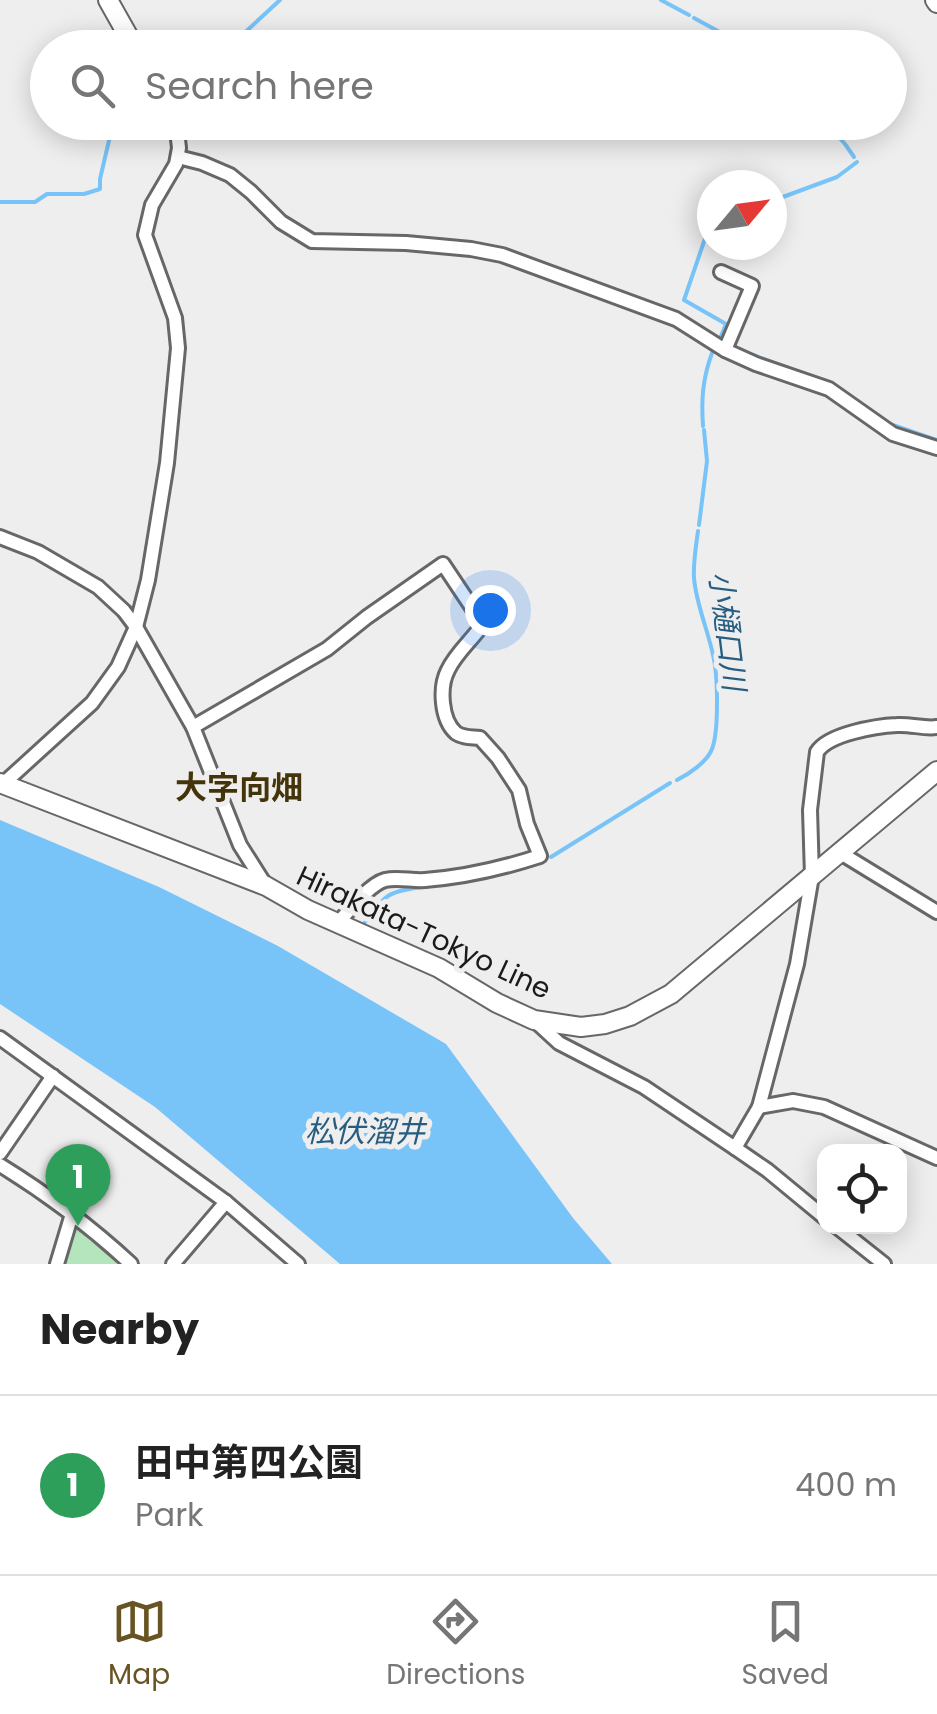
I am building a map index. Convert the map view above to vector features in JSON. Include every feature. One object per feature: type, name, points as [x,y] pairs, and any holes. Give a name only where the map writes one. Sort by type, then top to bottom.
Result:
[{"type":"main road","points":[[108,0],[125,30]]},
{"type":"main road","name":"Hirakata-Tokyo Line","points":[[2,783],[266,886],[308,910],[438,968],[534,1020],[580,1026],[630,1016],[671,994],[937,771]]},
{"type":"street","points":[[2,783],[92,703],[118,667],[136,627],[168,463],[178,348],[175,318],[145,235],[152,205],[176,164],[177,140]]},
{"type":"street","points":[[178,157],[230,176],[281,222],[312,241],[406,243],[471,248],[502,255],[676,318],[725,350],[829,389],[893,434],[937,448]]},
{"type":"street","points":[[721,272],[752,286],[725,350]]},
{"type":"street","points":[[0,537],[38,552],[98,587],[124,611],[193,727],[240,845],[266,886]]},
{"type":"street","points":[[193,727],[327,649],[443,564],[483,624],[447,671],[442,689],[446,716],[460,736],[480,738],[498,758],[518,790],[540,856],[476,872],[382,881],[351,906],[339,922]]},
{"type":"street","points":[[735,1148],[759,1107],[797,964],[812,876],[810,810],[817,752],[822,744],[838,736],[897,725],[937,727]]},
{"type":"street","points":[[839,852],[937,912]]},
{"type":"street","points":[[534,1020],[559,1043],[644,1087],[735,1148],[817,1211]]},
{"type":"street","points":[[0,1038],[226,1202],[298,1264]]},
{"type":"street","points":[[0,1153],[53,1076]]},
{"type":"street","points":[[759,1107],[792,1101],[824,1107],[937,1158]]},
{"type":"street","points":[[0,1165],[48,1195],[131,1264]]},
{"type":"street","points":[[173,1264],[226,1202]]},
{"type":"street","points":[[57,1264],[72,1214]]},
{"type":"street","points":[[846,1234],[884,1264]]},
{"type":"green space","points":[[72,1214],[131,1264],[57,1264]]},
{"type":"water","name":"松伏溜井","points":[[0,820],[159,887],[278,946],[446,1044],[573,1218],[612,1264],[340,1264],[155,1107],[0,1004]]},
{"type":"waterway","name":"小樋口川","points":[[248,30],[280,0]]},
{"type":"waterway","name":"小樋口川","points":[[661,0],[689,15]]},
{"type":"waterway","name":"小樋口川","points":[[694,18],[716,30]]},
{"type":"waterway","points":[[0,202],[35,202],[47,194],[84,194],[100,189],[109,140]]},
{"type":"waterway","name":"小樋口川","points":[[841,140],[854,157]]},
{"type":"waterway","name":"小樋口川","points":[[787,195],[837,177],[857,162]]},
{"type":"waterway","name":"小樋口川","points":[[698,260],[684,300],[726,324],[721,342]]},
{"type":"waterway","name":"小樋口川","points":[[703,426],[703,388],[712,353]]},
{"type":"waterway","points":[[750,354],[802,373]]},
{"type":"waterway","points":[[887,423],[937,440]]},
{"type":"waterway","name":"小樋口川","points":[[699,525],[707,461],[704,430]]},
{"type":"waterway","name":"小樋口川","points":[[677,780],[706,758],[716,730],[715,664],[694,578],[698,531]]},
{"type":"waterway","name":"小樋口川","points":[[551,857],[670,783]]},
{"type":"waterway","name":"小樋口川","points":[[514,870],[538,863]]},
{"type":"waterway","name":"小樋口川","points":[[365,922],[392,894],[430,886]]},
{"type":"place","name":"田中第四公園","points":[[78,1226]]},
{"type":"district","name":"大字向畑","points":[[239,788]]}]
